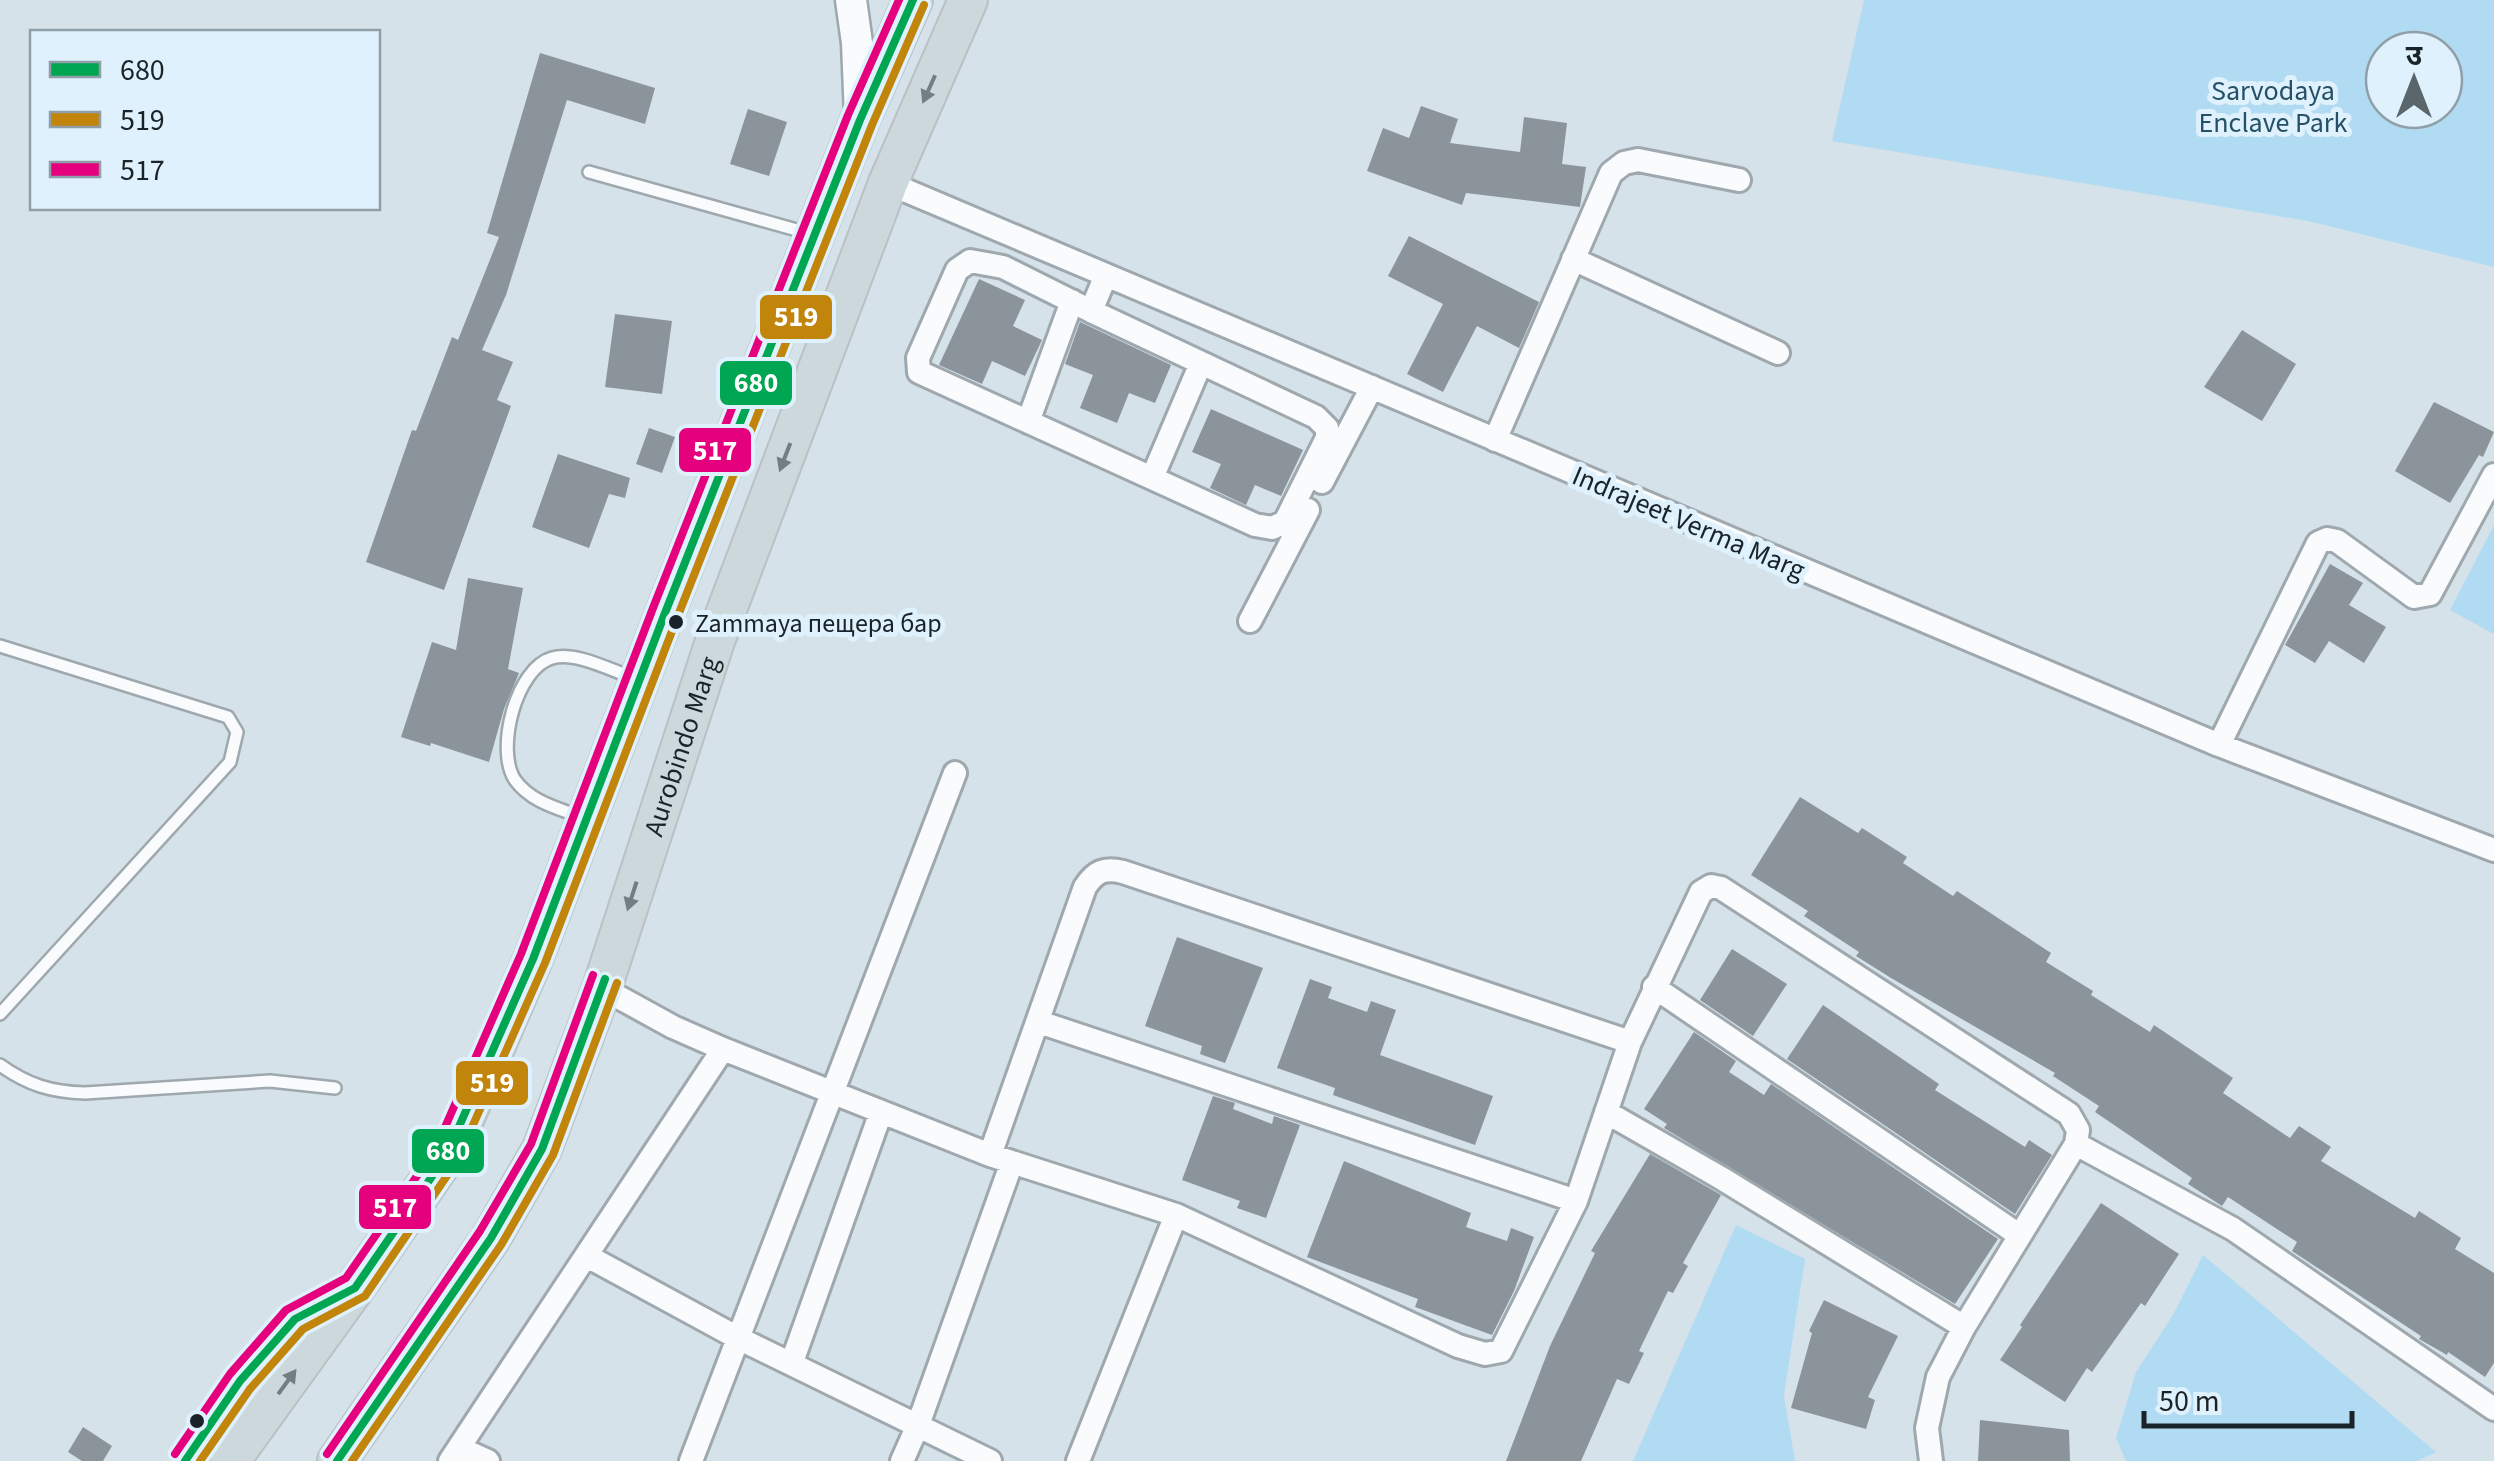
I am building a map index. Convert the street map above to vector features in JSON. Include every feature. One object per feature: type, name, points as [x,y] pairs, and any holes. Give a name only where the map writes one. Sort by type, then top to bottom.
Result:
[{"type":"highway","points":[[230,1461],[355,1288],[452,1142],[534,958],[814,235],[913,0]]},
{"type":"highway","name":"Aurobindo Marg","points":[[337,1461],[491,1238],[542,1148],[602,988],[715,641],[888,183],[968,0]]},
{"type":"main road","points":[[851,0],[860,120]]},
{"type":"street","points":[[1495,440],[1611,173],[1624,162],[1638,160],[1739,180]]},
{"type":"street","name":"Indrajeet Verma Marg","points":[[888,183],[2219,745],[2494,850]]},
{"type":"street","points":[[1574,259],[1778,352]]},
{"type":"street","points":[[970,261],[1004,267],[1081,306],[1316,417],[1327,428],[1327,438],[1286,522],[1272,528],[1254,525],[919,372],[918,358],[957,270],[970,261]]},
{"type":"street","points":[[1028,422],[1081,306],[1106,275]]},
{"type":"street","points":[[1152,478],[1201,362]]},
{"type":"street","points":[[1250,621],[1372,388]]},
{"type":"street","points":[[2219,745],[2318,544],[2328,539],[2337,541],[2414,597],[2430,594],[2494,476]]},
{"type":"street","points":[[691,1461],[955,773]]},
{"type":"street","points":[[902,1461],[918,1425],[1039,1022],[1092,876],[1114,870],[1630,1042]]},
{"type":"street","points":[[602,988],[673,1028],[723,1050],[1001,1158],[1176,1215],[1458,1346],[1485,1354],[1501,1351],[1576,1201],[1630,1042],[1701,892],[1711,886],[1721,888],[2069,1114],[2078,1130],[2076,1144],[1964,1326],[1938,1376],[1927,1428],[1932,1461]]},
{"type":"street","points":[[1654,988],[2019,1235]]},
{"type":"street","points":[[1039,1022],[1576,1201]]},
{"type":"street","points":[[488,1461],[455,1454],[723,1050]]},
{"type":"street","points":[[792,1362],[882,1112]]},
{"type":"street","points":[[1606,1112],[1964,1326]]},
{"type":"street","points":[[2076,1144],[2233,1229],[2494,1409]]},
{"type":"street","points":[[1087,1458],[1108,1380],[1176,1215]]},
{"type":"street","points":[[587,1256],[738,1338],[990,1461]]},
{"type":"street","points":[[186,1461],[240,1381],[295,1319],[355,1288]]},
{"type":"lane","points":[[589,172],[814,235]]},
{"type":"lane","points":[[0,646],[228,717],[237,732],[230,762],[0,1014]]},
{"type":"lane","points":[[585,819],[535,800],[514,778],[508,754],[510,716],[532,671],[553,658],[579,660],[639,680]]},
{"type":"lane","points":[[0,1065],[20,1079],[55,1092],[84,1094],[270,1081],[335,1088]]},
{"type":"green space","name":"Sarvodaya Enclave Park","points":[[1864,0],[2494,0],[2494,267],[2308,221],[1832,141]]},
{"type":"green space","points":[[2494,525],[2494,634],[2450,610]]},
{"type":"green space","points":[[1736,1225],[1805,1259],[1784,1395],[1795,1461],[1633,1461]]},
{"type":"green space","points":[[2203,1255],[2436,1452],[2417,1461],[2126,1461],[2116,1438],[2136,1372],[2173,1315]]},
{"type":"building","points":[[540,53],[655,88],[645,124],[567,100],[506,295],[482,350],[513,362],[497,400],[511,406],[444,590],[366,562],[412,430],[416,431],[452,337],[458,340],[499,237],[487,233]]},
{"type":"building","points":[[1421,106],[1458,119],[1450,143],[1520,152],[1524,117],[1567,123],[1562,164],[1586,167],[1580,207],[1466,193],[1462,205],[1367,171],[1383,128],[1409,138]]},
{"type":"building","points":[[748,109],[787,122],[769,176],[730,164]]},
{"type":"building","points":[[1409,236],[1539,302],[1519,348],[1477,326],[1443,392],[1407,374],[1443,304],[1388,276]]},
{"type":"building","points":[[979,279],[1025,300],[1013,326],[1042,340],[1025,376],[992,361],[982,384],[939,365]]},
{"type":"building","points":[[615,314],[672,321],[662,394],[605,387]]},
{"type":"building","points":[[1080,322],[1171,365],[1155,403],[1129,393],[1117,423],[1080,408],[1093,375],[1065,364]]},
{"type":"building","points":[[2242,330],[2296,364],[2262,421],[2204,387]]},
{"type":"building","points":[[2434,402],[2494,432],[2483,457],[2479,455],[2450,503],[2395,471]]},
{"type":"building","points":[[1211,409],[1303,450],[1281,496],[1255,485],[1246,505],[1210,488],[1221,464],[1192,452]]},
{"type":"building","points":[[649,428],[675,437],[662,473],[636,464]]},
{"type":"building","points":[[558,454],[630,478],[625,498],[609,494],[589,548],[532,527]]},
{"type":"building","points":[[2330,564],[2363,583],[2349,605],[2386,627],[2364,663],[2329,641],[2315,663],[2285,645]]},
{"type":"building","points":[[468,578],[523,588],[508,669],[519,673],[489,762],[401,737],[432,642],[456,650]]},
{"type":"building","points":[[1800,797],[1858,833],[1862,828],[1907,857],[1903,863],[1953,896],[1957,891],[2051,953],[2046,962],[2093,991],[2091,995],[2150,1032],[2154,1025],[2233,1078],[2223,1093],[2290,1138],[2299,1126],[2331,1147],[2321,1161],[2415,1218],[2419,1211],[2461,1238],[2455,1249],[2494,1273],[2494,1363],[2485,1377],[2448,1352],[2447,1355],[2419,1339],[2421,1336],[2292,1251],[2297,1242],[2228,1197],[2222,1206],[2188,1184],[2192,1178],[2095,1112],[2099,1106],[2053,1076],[2055,1073],[1856,956],[1859,952],[1804,916],[1808,911],[1751,875]]},
{"type":"building","points":[[1177,937],[1263,968],[1225,1063],[1200,1054],[1202,1046],[1145,1026]]},
{"type":"building","points":[[1732,949],[1787,984],[1753,1036],[1700,1000]]},
{"type":"building","points":[[1310,979],[1332,987],[1328,998],[1367,1012],[1371,1001],[1396,1010],[1380,1055],[1493,1096],[1475,1145],[1333,1095],[1335,1088],[1277,1068]]},
{"type":"building","points":[[1823,1005],[1939,1084],[1935,1090],[2025,1147],[2029,1140],[2052,1155],[2015,1214],[1787,1059]]},
{"type":"building","points":[[1694,1032],[1736,1061],[1729,1072],[1764,1095],[1771,1084],[1998,1239],[1955,1304],[1664,1128],[1667,1124],[1644,1109]]},
{"type":"building","points":[[1213,1096],[1235,1103],[1233,1109],[1272,1124],[1274,1116],[1300,1125],[1266,1218],[1237,1208],[1240,1201],[1182,1180]]},
{"type":"building","points":[[1650,1154],[1721,1195],[1683,1263],[1688,1266],[1673,1293],[1668,1291],[1639,1351],[1644,1353],[1629,1384],[1617,1379],[1581,1461],[1506,1461],[1550,1346],[1595,1253],[1591,1251]]},
{"type":"building","points":[[1344,1161],[1471,1213],[1466,1227],[1507,1241],[1511,1228],[1534,1237],[1492,1335],[1415,1307],[1418,1299],[1307,1257]]},
{"type":"building","points":[[2101,1203],[2179,1254],[2145,1306],[2141,1303],[2092,1372],[2087,1368],[2065,1402],[2000,1360]]},
{"type":"building","points":[[1824,1300],[1898,1336],[1868,1397],[1875,1400],[1866,1429],[1791,1408],[1812,1333],[1809,1331]]},
{"type":"building","points":[[1980,1420],[2069,1430],[2070,1461],[1978,1461]]},
{"type":"building","points":[[83,1427],[112,1446],[103,1461],[82,1461],[68,1452]]},
{"type":"transit line","name":"517","points":[[175,1454],[230,1374],[286,1310],[346,1278],[435,1150],[521,954],[848,115],[899,0]]},
{"type":"transit line","name":"680","points":[[185,1461],[240,1381],[295,1319],[355,1288],[446,1156],[533,959],[860,120],[913,0]]},
{"type":"transit line","name":"519","points":[[200,1461],[250,1389],[303,1329],[365,1296],[457,1161],[545,963],[872,125],[924,5]]},
{"type":"transit line","name":"517","points":[[327,1454],[480,1231],[531,1144],[593,975]]},
{"type":"transit line","name":"680","points":[[337,1461],[491,1238],[542,1149],[605,979]]},
{"type":"transit line","name":"519","points":[[352,1461],[501,1245],[553,1155],[617,983]]},
{"type":"place","name":"Zammaya пещера бар","points":[[676,622]]}]
